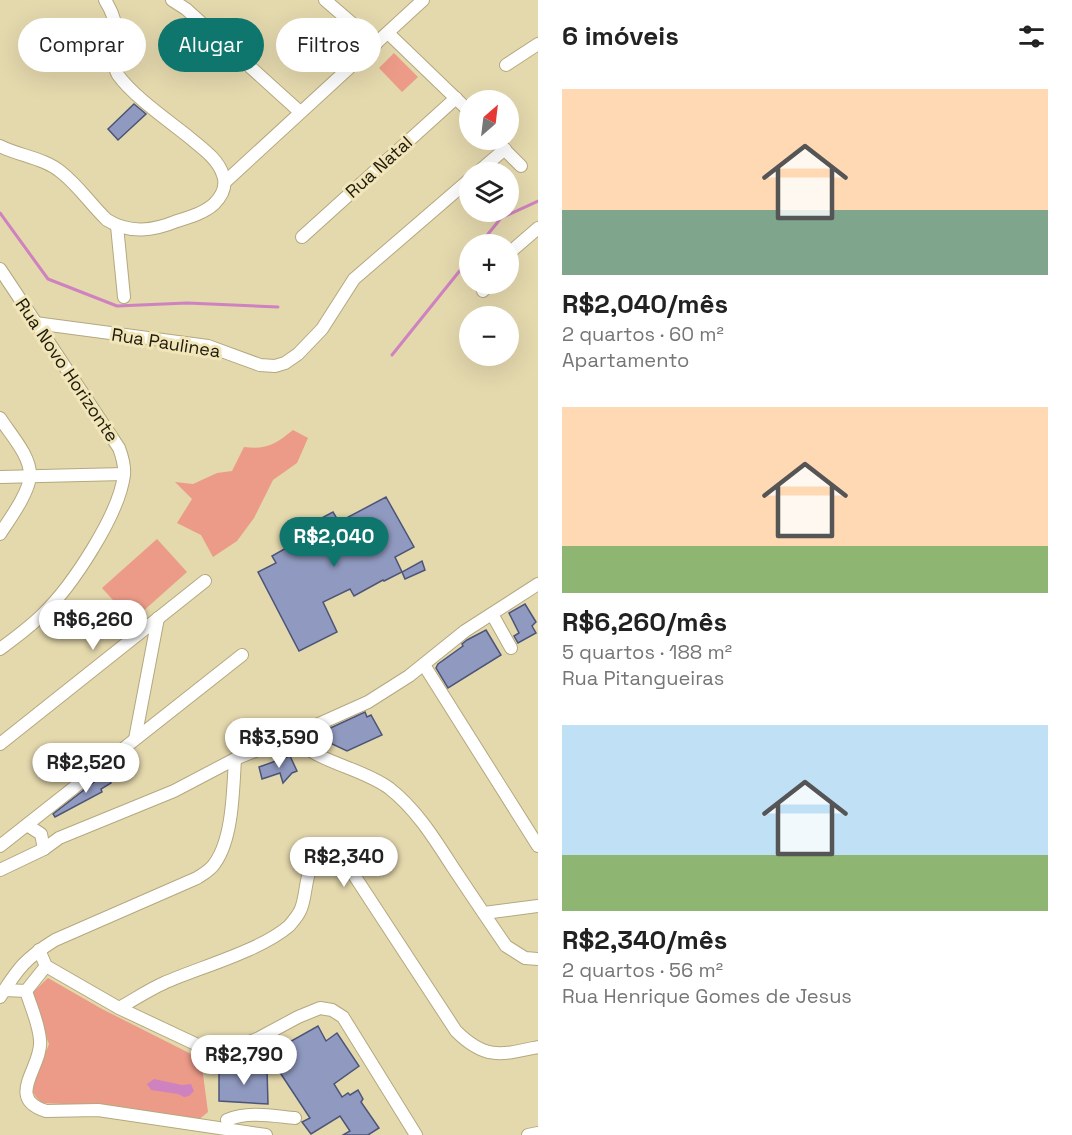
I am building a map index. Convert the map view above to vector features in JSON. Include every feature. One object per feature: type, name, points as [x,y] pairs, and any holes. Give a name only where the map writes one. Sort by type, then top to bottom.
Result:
[{"type":"street","points":[[0,146],[60,171],[74,183],[95,210],[117,226],[144,231],[166,226],[216,202],[225,188],[225,182],[212,156],[146,103],[117,74],[114,62],[117,40],[115,25],[105,0]]},
{"type":"street","points":[[172,0],[186,9],[300,112]]},
{"type":"street","points":[[325,0],[346,18]]},
{"type":"street","points":[[381,39],[423,0]]},
{"type":"street","points":[[388,33],[459,101]]},
{"type":"street","points":[[506,65],[538,44]]},
{"type":"street","points":[[225,182],[345,72]]},
{"type":"street","name":"Rua Natal","points":[[303,237],[456,98]]},
{"type":"street","points":[[490,162],[504,150]]},
{"type":"street","points":[[506,150],[521,166]]},
{"type":"street","name":"Rua Paulinea","points":[[35,323],[208,346],[260,365],[275,366],[285,363],[298,354],[322,328],[354,279],[459,188]]},
{"type":"street","points":[[117,226],[124,297]]},
{"type":"street","points":[[519,244],[538,228]]},
{"type":"street","name":"Rua Novo Horizonte","points":[[0,269],[119,448],[124,461],[124,474]]},
{"type":"street","points":[[0,418],[26,459],[30,476],[24,493],[0,534]]},
{"type":"street","points":[[0,477],[124,474],[120,492],[110,514],[72,582],[42,615],[0,649]]},
{"type":"street","points":[[0,744],[205,581]]},
{"type":"street","points":[[0,870],[44,849],[59,838],[174,791],[235,759],[368,702],[424,665],[465,631],[538,584]]},
{"type":"street","points":[[492,614],[511,648]]},
{"type":"street","points":[[135,739],[158,618]]},
{"type":"street","points":[[21,861],[5,843],[242,655]]},
{"type":"street","points":[[424,665],[537,841]]},
{"type":"street","points":[[292,736],[314,752],[386,786],[401,798],[424,823],[506,946],[525,958],[538,959]]},
{"type":"street","points":[[2,993],[26,960],[55,940],[197,878],[214,864],[221,852],[228,825],[234,790],[235,759]]},
{"type":"street","points":[[27,825],[41,834],[59,838]]},
{"type":"street","points":[[41,834],[44,849]]},
{"type":"street","points":[[119,1008],[162,984],[259,944],[286,928],[300,911],[311,866],[325,856],[334,857],[343,862],[352,872],[456,1031],[468,1044],[476,1049],[500,1053],[538,1047]]},
{"type":"street","points":[[484,913],[538,906]]},
{"type":"street","points":[[39,950],[46,966],[119,1008],[185,1040],[217,1051],[230,1050],[259,1038],[310,1011],[320,1008],[332,1010],[343,1017],[416,1135]]},
{"type":"street","points":[[2,993],[26,991],[46,966]]},
{"type":"street","points":[[26,991],[41,1043],[26,1086],[26,1095],[30,1103],[38,1108],[46,1111],[98,1110],[266,1135]]},
{"type":"street","points":[[227,1120],[237,1115],[295,1118]]},
{"type":"street","points":[[528,1135],[538,1133]]},
{"type":"shaded area","points":[[394,53],[418,77],[402,92],[381,70],[381,66]]},
{"type":"shaded area","points":[[293,430],[308,438],[297,463],[273,480],[254,518],[237,541],[213,557],[201,535],[177,523],[192,499],[175,482],[193,484],[217,473],[232,471],[244,447],[259,448],[270,445]]},
{"type":"shaded area","points":[[157,539],[187,572],[132,621],[102,588]]},
{"type":"shaded area","points":[[48,978],[102,1009],[201,1059],[208,1112],[197,1121],[86,1105],[42,1103],[31,1089],[49,1044],[29,996]]},
{"type":"shaded area","points":[[154,1079],[182,1085],[191,1084],[194,1091],[184,1097],[151,1090],[147,1084]]},
{"type":"building","points":[[134,104],[146,114],[118,140],[108,129]]},
{"type":"building","points":[[386,497],[414,547],[395,557],[402,572],[354,596],[350,589],[323,602],[337,632],[299,651],[258,572],[276,563],[272,556],[318,530],[314,522],[333,512],[339,522]]},
{"type":"building","points":[[422,561],[425,570],[405,579],[402,572]]},
{"type":"building","points":[[525,604],[536,622],[532,626],[536,633],[518,643],[514,636],[519,633],[509,613]]},
{"type":"building","points":[[486,630],[501,655],[448,688],[436,668],[438,664],[463,646],[462,644],[467,640]]},
{"type":"building","points":[[365,712],[367,717],[371,715],[382,735],[347,751],[328,742],[321,745],[317,738],[325,735],[324,731]]},
{"type":"building","points":[[290,756],[297,771],[283,783],[280,773],[262,779],[259,767]]},
{"type":"building","points":[[106,773],[111,783],[101,789],[102,792],[55,817],[53,814]]},
{"type":"building","points":[[318,1026],[326,1041],[337,1033],[359,1066],[334,1084],[342,1097],[358,1090],[363,1099],[361,1102],[379,1128],[368,1135],[343,1135],[350,1131],[340,1116],[311,1134],[302,1122],[310,1118],[279,1071],[285,1065],[277,1049]]},
{"type":"building","points":[[219,1070],[267,1070],[268,1104],[219,1101]]},
{"type":"waterway","points":[[488,234],[501,218],[538,201]]},
{"type":"waterway","points":[[0,213],[48,279],[117,306],[187,303],[278,307]]},
{"type":"waterway","points":[[392,355],[459,272]]}]
